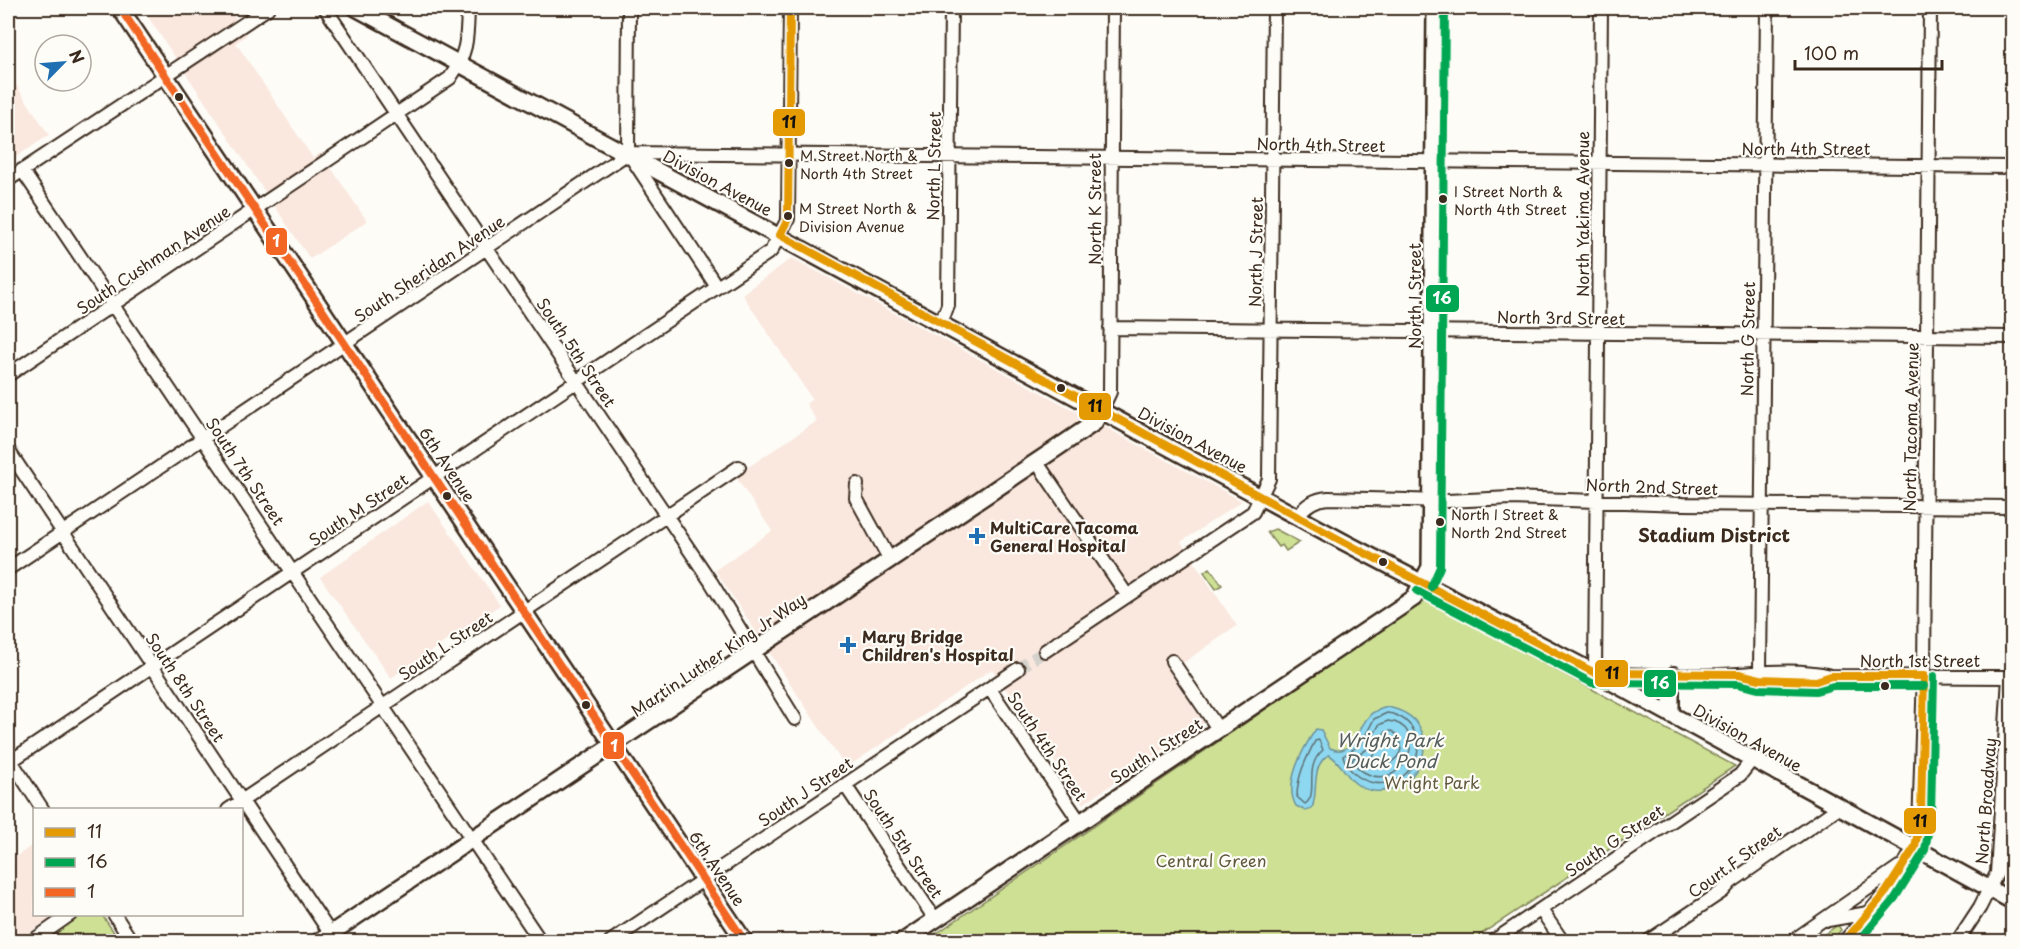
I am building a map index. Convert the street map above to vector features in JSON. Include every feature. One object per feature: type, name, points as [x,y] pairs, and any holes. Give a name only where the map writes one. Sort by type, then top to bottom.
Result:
[{"type":"main road","name":"6th Avenue","points":[[120,8],[745,942]]},
{"type":"main road","name":"Division Avenue","points":[[356,8],[1671,715],[1751,761],[1915,847],[2013,902]]},
{"type":"main road","name":"North I Street","points":[[1422,582],[1430,567],[1435,8]]},
{"type":"main road","name":"Martin Luther King Jr Way","points":[[328,939],[470,838],[613,746],[1094,423],[1102,409]]},
{"type":"main road","name":"South I Street","points":[[902,942],[1414,598],[1422,582]]},
{"type":"main road","points":[[1671,715],[1671,683],[1674,675]]},
{"type":"street","points":[[8,180],[164,74],[268,8]]},
{"type":"street","name":"South 5th Street","points":[[325,8],[747,637],[753,652],[795,720]]},
{"type":"street","points":[[460,63],[467,45],[468,8]]},
{"type":"street","points":[[629,8],[628,153],[717,287]]},
{"type":"street","points":[[780,235],[788,219],[790,8]]},
{"type":"street","name":"North L Street","points":[[941,323],[948,307],[951,8]]},
{"type":"street","name":"North K Street","points":[[1102,409],[1110,392],[1113,8]]},
{"type":"street","name":"North J Street","points":[[1263,496],[1269,479],[1274,8]]},
{"type":"street","name":"North Yakima Avenue","points":[[1595,674],[1600,8]]},
{"type":"street","name":"North G Street","points":[[1760,671],[1767,8]]},
{"type":"street","name":"North Tacoma Avenue","points":[[1915,847],[1921,816],[1924,676],[1930,8]]},
{"type":"street","name":"South Cushman Avenue","points":[[8,375],[450,78],[460,63]]},
{"type":"street","name":"North 4th Street","points":[[628,153],[2013,167]]},
{"type":"street","name":"South Sheridan Avenue","points":[[8,569],[628,153]]},
{"type":"street","name":"South 7th Street","points":[[22,170],[204,437],[541,942]]},
{"type":"street","name":"South M Street","points":[[9,760],[771,251],[780,235]]},
{"type":"street","name":"North 3rd Street","points":[[1110,328],[2013,337]]},
{"type":"street","name":"South 8th Street","points":[[8,450],[242,800],[328,939]]},
{"type":"street","points":[[1036,461],[1127,595]]},
{"type":"street","name":"South L Street","points":[[231,808],[739,466]]},
{"type":"street","points":[[857,484],[856,498],[890,560]]},
{"type":"street","points":[[1045,651],[1253,512],[1263,496]]},
{"type":"street","name":"North 2nd Street","points":[[1298,516],[1318,499],[1512,498],[1762,505],[1925,504],[2013,507]]},
{"type":"street","points":[[1172,661],[1219,730]]},
{"type":"street","name":"South J Street","points":[[610,942],[1018,669]]},
{"type":"street","name":"North 1st Street","points":[[1595,674],[1739,674],[1760,671],[1816,673],[1831,676],[2012,677]]},
{"type":"street","name":"North 1st Street","points":[[1739,674],[1760,679],[1816,681],[1831,676]]},
{"type":"street","name":"North Broadway","points":[[1958,942],[1997,873],[2012,677]]},
{"type":"street","name":"South 4th Street","points":[[990,689],[1080,822]]},
{"type":"street","points":[[9,760],[42,808]]},
{"type":"street","name":"South G Street","points":[[1492,942],[1740,775],[1751,761]]},
{"type":"street","name":"South 5th Street","points":[[845,785],[935,919]]},
{"type":"street","name":"Court F Street","points":[[1647,942],[1839,807]]},
{"type":"street","points":[[1844,942],[1886,892],[1915,847]]},
{"type":"street","points":[[1791,942],[1903,864]]},
{"type":"street","points":[[1541,910],[1563,942]]},
{"type":"street","points":[[1820,922],[1868,913]]},
{"type":"street","points":[[31,942],[70,916]]},
{"type":"street","points":[[115,916],[132,942]]},
{"type":"shaded area","points":[[142,8],[228,8],[247,35],[236,43],[313,158],[321,153],[367,221],[310,259]]},
{"type":"shaded area","points":[[8,80],[16,85],[49,135],[13,159],[11,156],[8,158]]},
{"type":"shaded area","name":"MultiCare Tacoma General Hospital","points":[[792,258],[1242,501],[1181,542],[1237,626],[1170,672],[1204,723],[1083,804],[992,669],[846,768],[715,570],[772,531],[735,476],[817,421],[806,404],[812,399],[742,294]]},
{"type":"shaded area","points":[[428,501],[500,605],[391,678],[320,577]]},
{"type":"shaded area","points":[[33,845],[33,916],[54,916],[16,941],[8,941],[8,862]]},
{"type":"green space","points":[[1275,529],[1300,542],[1286,551],[1282,545],[1278,547],[1267,532]]},
{"type":"green space","points":[[1210,568],[1222,585],[1216,589],[1204,572]]},
{"type":"green space","name":"Wright Park","points":[[1426,600],[1735,766],[1471,941],[924,942]]},
{"type":"green space","points":[[78,916],[103,916],[120,941],[40,942]]},
{"type":"green space","points":[[1838,925],[1841,930],[1832,941],[1814,941]]},
{"type":"water","name":"Wright Park Duck Pond","points":[[1387,707],[1407,714],[1419,726],[1424,740],[1423,755],[1417,770],[1406,782],[1391,789],[1374,791],[1365,789],[1352,780],[1329,755],[1319,765],[1312,808],[1306,811],[1296,806],[1293,797],[1293,777],[1296,766],[1316,729],[1321,730],[1330,748],[1344,749],[1354,740],[1371,714]]},
{"type":"tunnel","points":[[1018,669],[1045,651]]},
{"type":"transit line","name":"1","points":[[120,8],[745,942]]},
{"type":"transit line","name":"11","points":[[780,235],[788,219],[790,8]]},
{"type":"transit line","name":"16","points":[[1431,587],[1440,567],[1445,8]]},
{"type":"transit line","name":"11","points":[[780,235],[1342,541],[1595,673],[1739,674],[1760,679],[1816,681],[1831,676],[1924,676]]},
{"type":"transit line","name":"16","points":[[1417,591],[1592,683],[1738,684],[1759,689],[1816,691],[1833,686],[1924,686]]},
{"type":"transit line","name":"11","points":[[1844,942],[1886,892],[1915,847],[1921,816],[1924,676]]},
{"type":"transit line","name":"16","points":[[1858,942],[1895,898],[1925,850],[1931,816],[1934,676]]},
{"type":"place","name":"M Street North & North 4th Street","points":[[789,163]]},
{"type":"place","name":"I Street North & North 4th Street","points":[[1443,199]]},
{"type":"place","name":"M Street North & Division Avenue","points":[[788,216]]},
{"type":"place","name":"North I Street & North 2nd Street","points":[[1440,522]]},
{"type":"place","name":"MultiCare Tacoma General Hospital","points":[[977,536]]},
{"type":"place","name":"Mary Bridge Children's Hospital","points":[[848,645]]},
{"type":"district","name":"Stadium District","points":[[1714,534]]},
{"type":"park label","name":"Central Green","points":[[1211,860]]}]
